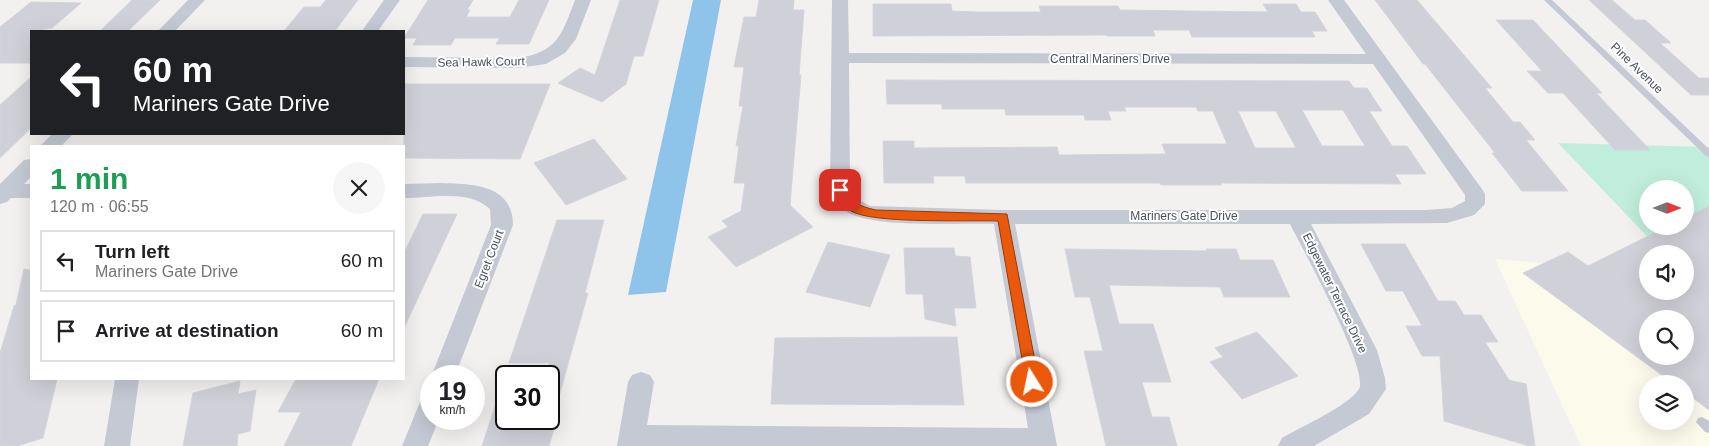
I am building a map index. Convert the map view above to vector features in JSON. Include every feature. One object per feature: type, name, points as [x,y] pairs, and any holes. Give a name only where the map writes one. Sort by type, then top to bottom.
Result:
[{"type":"street","points":[[167,30],[197,0]]},
{"type":"street","points":[[371,30],[392,0]]},
{"type":"street","name":"Sea Hawk Court","points":[[405,62],[518,63],[540,60],[559,49],[570,35],[583,0]]},
{"type":"street","name":"Mariners Gate Drive","points":[[840,0],[840,190],[846,201],[857,209],[876,214],[1003,217],[1297,217],[1444,216],[1461,214],[1475,204],[1475,194],[1336,0]]},
{"type":"street","name":"Central Mariners Drive","points":[[840,58],[1379,59]]},
{"type":"street","points":[[51,145],[62,135]]},
{"type":"street","points":[[1,193],[30,166]]},
{"type":"street","name":"Egret Court","points":[[405,191],[466,191],[484,194],[498,204],[502,211],[502,224],[447,365]]},
{"type":"street","points":[[1,193],[30,192]]},
{"type":"street","points":[[641,382],[631,441],[1043,443],[1003,217]]},
{"type":"street","name":"Edgewater Terrace Drive","points":[[1291,446],[1360,406],[1373,389],[1373,378],[1365,350],[1297,217]]},
{"type":"street","points":[[118,446],[127,380]]},
{"type":"street","points":[[415,446],[421,430]]},
{"type":"lane","name":"Pine Avenue","points":[[1548,0],[1709,154]]},
{"type":"shaded area","points":[[1495,259],[1639,271],[1639,300],[1694,300],[1709,303],[1709,446],[1581,446]]},
{"type":"green space","points":[[1558,143],[1709,147],[1709,303],[1694,272],[1694,245],[1655,245],[1646,235],[1694,235],[1694,180],[1639,180],[1639,228]]},
{"type":"water","points":[[693,0],[721,0],[666,292],[628,295]]},
{"type":"building","points":[[132,0],[160,0],[129,30],[101,30]]},
{"type":"building","points":[[326,0],[358,0],[336,30],[285,30],[304,7],[320,7]]},
{"type":"building","points":[[428,0],[473,0],[467,10],[470,10],[466,17],[510,17],[519,0],[549,0],[529,44],[496,44],[500,38],[455,38],[451,45],[413,45],[417,38],[405,38]]},
{"type":"building","points":[[620,0],[659,0],[643,56],[634,56],[626,84],[602,102],[558,83],[580,68],[595,75]]},
{"type":"building","points":[[759,0],[794,0],[793,10],[804,10],[799,75],[801,75],[790,205],[813,227],[736,267],[708,237],[728,227],[722,221],[741,211],[745,183],[734,183],[739,146],[736,146],[743,106],[739,106],[744,67],[734,67],[744,17],[756,17]]},
{"type":"building","points":[[1375,0],[1417,0],[1492,88],[1485,88],[1513,122],[1520,122],[1535,140],[1526,140],[1568,191],[1522,191],[1492,153],[1495,153],[1425,64],[1423,64]]},
{"type":"building","points":[[1589,0],[1612,0],[1635,20],[1645,20],[1671,43],[1660,43],[1699,78],[1709,78],[1709,95],[1691,95]]},
{"type":"building","points":[[31,2],[81,3],[52,28],[30,30],[30,63],[0,63],[0,27]]},
{"type":"building","points":[[873,4],[951,4],[952,11],[977,12],[1041,12],[1039,6],[1118,6],[1120,10],[1268,12],[1263,4],[1296,4],[1301,12],[1315,12],[1327,31],[1312,31],[1315,37],[1192,37],[1189,30],[1153,30],[1155,36],[873,36]]},
{"type":"building","points":[[1496,20],[1533,20],[1602,93],[1596,93],[1650,150],[1615,150],[1563,93],[1548,93],[1527,71],[1542,71]]},
{"type":"building","points":[[30,78],[30,129],[0,158],[0,105]]},
{"type":"building","points":[[886,80],[1349,81],[1354,88],[1367,88],[1382,111],[1369,111],[1392,146],[1407,146],[1426,174],[1395,174],[1401,184],[1221,183],[1221,185],[1161,185],[1160,183],[966,183],[965,176],[933,176],[934,183],[884,183],[883,141],[914,141],[914,148],[1057,147],[1059,155],[1166,154],[1162,144],[1227,144],[1213,111],[1198,111],[1196,107],[1124,107],[1126,111],[1108,111],[1111,120],[1085,120],[1084,115],[1006,115],[1005,109],[942,109],[942,104],[887,104]],"holes":[[[1302,110],[1343,110],[1365,146],[1322,146]],[[1238,111],[1276,111],[1296,148],[1255,148]]]},
{"type":"building","points":[[405,84],[550,84],[520,159],[405,158]]},
{"type":"building","points":[[594,139],[627,179],[566,205],[534,163]]},
{"type":"building","points":[[1709,206],[1709,410],[1694,399],[1694,375],[1662,375],[1648,365],[1694,365],[1694,310],[1639,310],[1639,358],[1523,273],[1568,252],[1588,266],[1650,235],[1694,235],[1694,214]]},
{"type":"building","points":[[423,214],[457,214],[405,326],[405,251]]},
{"type":"building","points":[[557,220],[604,220],[585,293],[588,293],[560,393],[560,365],[549,365],[549,363],[509,363]]},
{"type":"building","points":[[828,242],[890,255],[870,307],[806,292]]},
{"type":"building","points":[[1361,244],[1405,244],[1438,301],[1455,301],[1464,315],[1481,315],[1498,342],[1485,342],[1509,380],[1526,384],[1535,446],[1529,446],[1444,421],[1440,356],[1422,356],[1406,326],[1422,326],[1403,291],[1386,291]]},
{"type":"building","points":[[904,248],[954,248],[955,256],[970,257],[976,308],[954,308],[956,326],[925,319],[923,294],[906,294]]},
{"type":"building","points":[[1065,249],[1207,251],[1206,249],[1236,249],[1240,260],[1273,260],[1290,297],[1224,297],[1220,287],[1109,285],[1119,324],[1153,324],[1171,382],[1142,382],[1152,417],[1169,417],[1177,446],[1106,446],[1084,351],[1103,351],[1090,297],[1075,297]]},
{"type":"building","points":[[24,269],[30,270],[30,380],[57,380],[43,438],[17,446],[0,446],[0,353],[14,306],[16,305]]},
{"type":"building","points":[[1257,332],[1298,376],[1242,399],[1210,362],[1223,357],[1215,348]]},
{"type":"building","points":[[957,337],[964,405],[771,404],[775,338]]},
{"type":"building","points":[[295,380],[379,380],[351,446],[284,446],[301,412],[278,412]]},
{"type":"building","points":[[240,381],[238,394],[256,390],[250,431],[238,434],[237,446],[183,446],[193,393]]},
{"type":"building","points":[[495,406],[495,430],[554,430],[549,446],[482,446]]},
{"type":"route","points":[[840,190],[846,201],[857,209],[876,214],[1003,217],[1032,382]]}]
